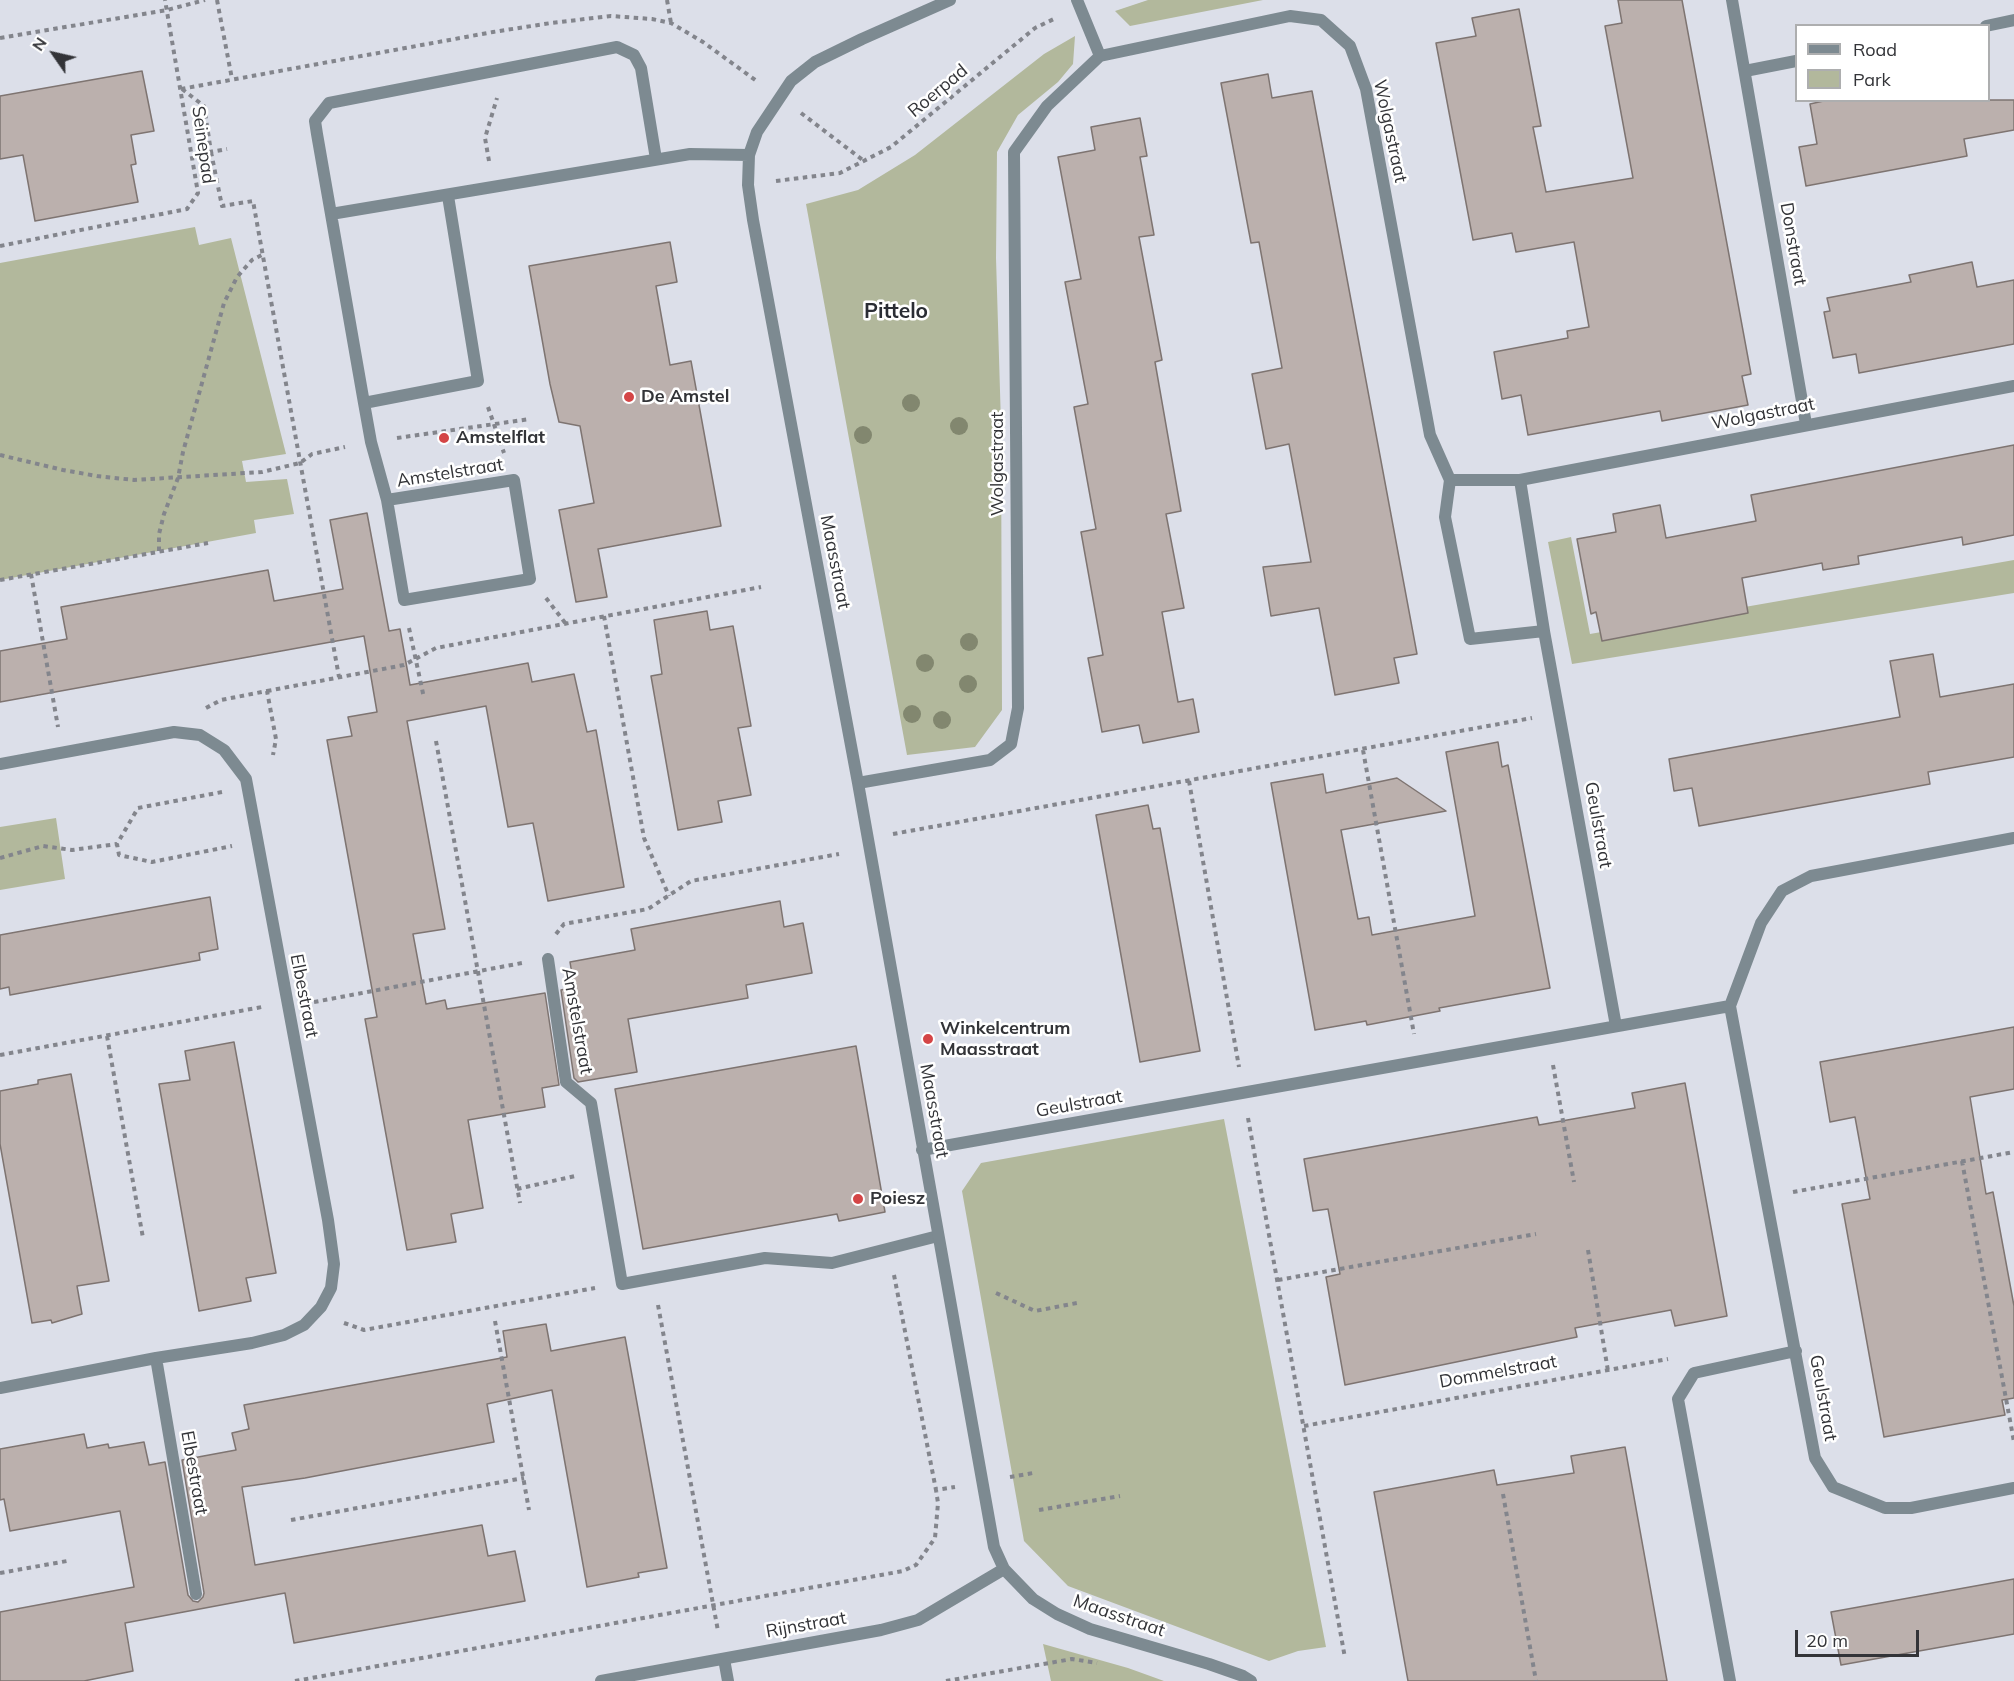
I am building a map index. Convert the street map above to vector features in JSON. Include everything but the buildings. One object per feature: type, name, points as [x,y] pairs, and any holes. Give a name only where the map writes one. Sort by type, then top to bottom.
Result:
[{"type":"street","name":"Maasstraat","points":[[950,0],[815,62],[791,81],[757,132],[749,155],[748,185],[753,220],[858,783],[994,1547],[1004,1569],[1033,1599],[1057,1614],[1090,1629],[1209,1664],[1251,1681]]},
{"type":"street","name":"Donstraat","points":[[1732,0],[1806,424]]},
{"type":"street","points":[[1079,3],[1100,56]]},
{"type":"street","name":"Wolgastraat","points":[[858,783],[990,760],[1011,744],[1018,708],[1014,152],[1047,106],[1100,56],[1290,16],[1321,20],[1350,46],[1366,89],[1430,435],[1450,480],[1520,480],[2014,386]]},
{"type":"street","points":[[1990,25],[2014,20]]},
{"type":"street","name":"Amstelstraat","points":[[387,500],[514,480],[530,579],[404,600],[387,500],[371,442],[315,121],[329,103],[617,47],[634,55],[641,68],[656,159]]},
{"type":"street","points":[[1745,71],[1795,61]]},
{"type":"street","points":[[331,214],[690,154],[749,155]]},
{"type":"street","points":[[364,403],[478,381],[448,196]]},
{"type":"street","points":[[1450,480],[1445,518],[1470,639],[1544,631],[1520,480]]},
{"type":"street","name":"Geulstraat","points":[[1544,631],[1616,1026]]},
{"type":"street","name":"Elbestraat","points":[[0,764],[174,732],[200,735],[224,750],[246,779],[328,1220],[334,1264],[331,1288],[321,1307],[304,1325],[284,1335],[252,1343],[156,1358],[0,1388]]},
{"type":"street","points":[[1730,1005],[1761,923],[1782,891],[1811,876],[2014,838]]},
{"type":"street","name":"Amstelstraat","points":[[548,959],[566,1082],[591,1103],[622,1284]]},
{"type":"street","name":"Geulstraat","points":[[922,1150],[1730,1005],[1815,1458],[1833,1487],[1885,1508],[1911,1508],[2014,1488]]},
{"type":"street","points":[[622,1284],[765,1258],[832,1263],[938,1236]]},
{"type":"street","points":[[1730,1681],[1678,1399],[1695,1373],[1796,1351]]},
{"type":"street","name":"Elbestraat","points":[[156,1358],[196,1594]]},
{"type":"street","name":"Rijnstraat","points":[[601,1681],[881,1630],[918,1620],[1004,1569]]},
{"type":"street","points":[[724,1659],[728,1681]]},
{"type":"path","name":"Seinepad","points":[[0,246],[188,209],[198,193],[165,0]]},
{"type":"path","points":[[0,38],[167,9],[205,0]]},
{"type":"path","points":[[217,0],[232,79]]},
{"type":"path","points":[[667,0],[671,23]]},
{"type":"path","name":"Roerpad","points":[[789,180],[840,173],[891,147],[1035,28],[1079,3]]},
{"type":"path","points":[[493,32],[500,86],[485,138],[494,188]]},
{"type":"path","points":[[181,89],[204,106],[222,206],[252,201],[339,677]]},
{"type":"path","points":[[779,98],[864,161]]},
{"type":"path","points":[[211,152],[227,149]]},
{"type":"path","points":[[159,551],[159,534],[164,514],[178,478],[224,303],[237,277],[252,260],[262,255]]},
{"type":"path","points":[[478,381],[514,480]]},
{"type":"path","points":[[0,455],[98,476],[134,480],[178,478],[262,472],[300,463],[312,454],[371,442],[530,419]]},
{"type":"path","points":[[0,580],[208,543]]},
{"type":"path","points":[[31,574],[62,752]]},
{"type":"path","points":[[205,709],[221,700],[404,665],[436,648],[761,587]]},
{"type":"path","points":[[404,600],[424,698]]},
{"type":"path","points":[[604,616],[644,838],[669,896]]},
{"type":"path","points":[[267,692],[276,739],[273,755]]},
{"type":"path","points":[[868,839],[1363,750],[1461,730],[1560,714]]},
{"type":"path","points":[[436,741],[520,1203]]},
{"type":"path","points":[[1363,750],[1419,1061]]},
{"type":"path","points":[[1189,781],[1345,1658]]},
{"type":"path","points":[[226,791],[138,808],[117,844],[119,855],[152,862],[236,846]]},
{"type":"path","points":[[0,858],[43,846],[72,850],[117,844]]},
{"type":"path","name":"Amstelstraat","points":[[548,959],[554,936],[564,924],[648,909],[691,881],[839,854]]},
{"type":"path","points":[[107,1036],[143,1238]]},
{"type":"path","points":[[1548,1038],[1574,1182]]},
{"type":"path","points":[[1766,1197],[2014,1152]]},
{"type":"path","points":[[1962,1161],[2014,1442]]},
{"type":"path","points":[[517,1189],[602,1171]]},
{"type":"path","points":[[1278,1280],[1536,1234]]},
{"type":"path","points":[[295,1681],[888,1575],[916,1565],[935,1538],[938,1503],[889,1247]]},
{"type":"path","points":[[1588,1250],[1608,1371]]},
{"type":"path","points":[[653,1278],[712,1605]]},
{"type":"path","points":[[321,1307],[345,1323],[364,1330],[622,1284]]},
{"type":"path","points":[[996,1293],[1035,1311],[1077,1303]]},
{"type":"path","points":[[495,1321],[529,1510]]},
{"type":"path","name":"Dommelstraat","points":[[1304,1426],[1673,1358],[1695,1373]]},
{"type":"path","points":[[291,1520],[524,1478]]},
{"type":"path","points":[[936,1490],[981,1482]]},
{"type":"path","points":[[1503,1494],[1536,1681]]},
{"type":"path","points":[[1039,1510],[1120,1496]]},
{"type":"path","points":[[0,1573],[67,1561]]},
{"type":"path","points":[[946,1681],[1072,1659],[1103,1664]]},
{"type":"green space","points":[[1148,0],[1263,0],[1130,26],[1115,11]]},
{"type":"green space","points":[[1075,36],[1073,64],[1058,82],[1018,115],[997,152],[996,258],[1001,424],[1002,710],[975,747],[907,755],[806,204],[858,190],[915,155],[1044,54]]},
{"type":"green space","points":[[195,227],[199,245],[231,238],[286,454],[242,461],[246,482],[287,479],[294,514],[254,520],[256,533],[0,580],[0,263]]},
{"type":"green space","points":[[1571,537],[1590,634],[2014,560],[2014,593],[1572,664],[1548,542]]},
{"type":"green space","points":[[56,818],[65,879],[0,890],[0,827]]},
{"type":"green space","points":[[1224,1119],[1326,1647],[1298,1651],[1269,1661],[1068,1586],[1024,1541],[962,1191],[981,1163]]},
{"type":"green space","points":[[1043,1644],[1128,1668],[1164,1681],[1051,1681]]},
{"type":"place","name":"De Amstel","points":[[629,397]]},
{"type":"place","name":"Amstelflat","points":[[444,438]]},
{"type":"place","name":"Winkelcentrum Maasstraat","points":[[928,1039]]},
{"type":"place","name":"Poiesz","points":[[858,1199]]},
{"type":"district","name":"Pittelo","points":[[896,312]]}]
